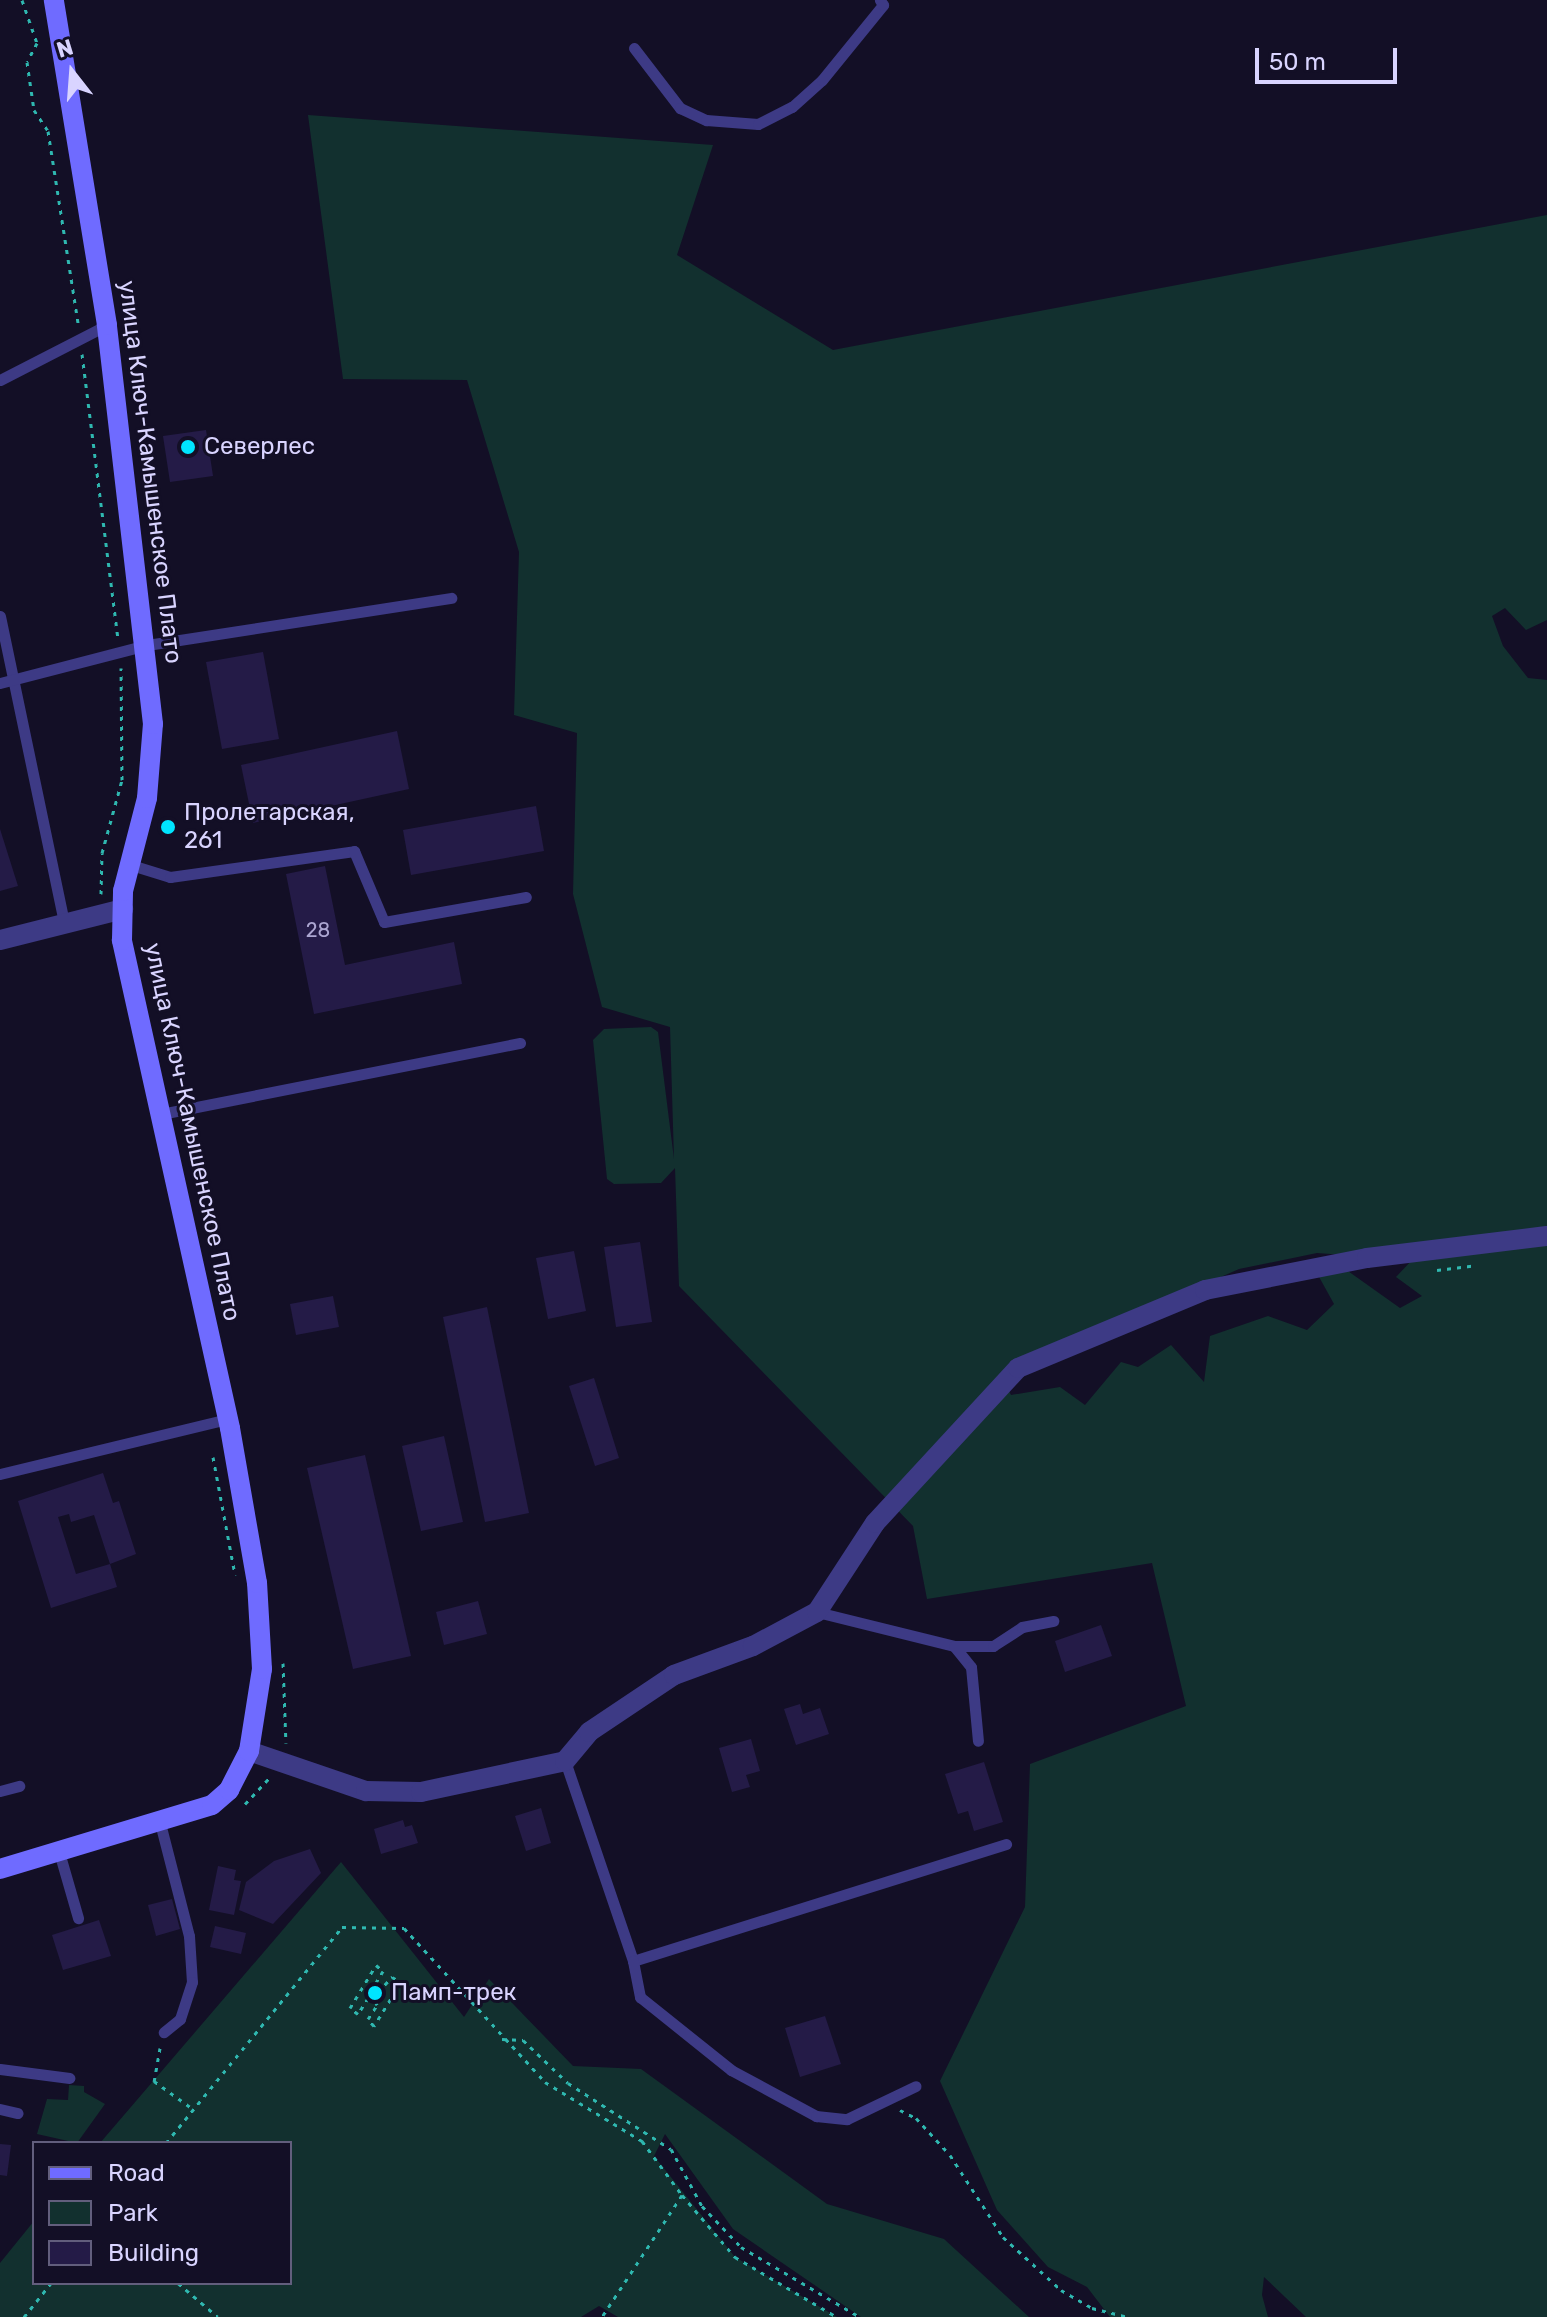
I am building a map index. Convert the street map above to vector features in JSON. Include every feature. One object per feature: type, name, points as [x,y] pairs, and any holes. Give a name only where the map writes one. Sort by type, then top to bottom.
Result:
[{"type":"main road","name":"улица Ключ-Камышенское Плато","points":[[0,1869],[212,1805],[229,1790],[249,1751],[261,1696],[262,1635],[218,1421],[161,1114],[122,940],[128,864],[152,770],[147,645],[107,325],[54,0]]},
{"type":"street","points":[[0,940],[123,909]]},
{"type":"street","points":[[249,1751],[366,1791],[421,1792],[565,1761],[589,1732],[674,1675],[753,1646],[817,1612],[875,1523],[1018,1368],[1205,1290],[1367,1258],[1547,1236]]},
{"type":"lane","points":[[634,48],[680,108],[706,120],[758,124],[792,107],[822,80],[883,5],[880,0]]},
{"type":"lane","points":[[0,380],[107,325]]},
{"type":"lane","points":[[0,683],[147,645],[451,598]]},
{"type":"lane","points":[[0,616],[64,923]]},
{"type":"lane","points":[[128,864],[170,877],[354,851],[384,922],[526,897]]},
{"type":"lane","points":[[161,1114],[520,1043]]},
{"type":"lane","points":[[0,1474],[218,1421]]},
{"type":"lane","points":[[817,1612],[954,1646],[993,1646],[1022,1627],[1053,1621]]},
{"type":"lane","points":[[954,1646],[971,1667],[978,1741]]},
{"type":"lane","points":[[565,1761],[633,1961],[640,1997],[731,2070],[816,2116],[847,2119],[885,2104],[916,2086]]},
{"type":"lane","points":[[0,1791],[19,1786]]},
{"type":"lane","points":[[160,1823],[189,1936],[192,1982],[180,2019],[164,2032]]},
{"type":"lane","points":[[633,1961],[1006,1844]]},
{"type":"lane","points":[[59,1852],[78,1918]]},
{"type":"lane","points":[[0,2069],[69,2078]]},
{"type":"lane","points":[[0,2109],[18,2113]]},
{"type":"path","points":[[22,0],[37,43],[27,62],[34,110],[48,131],[80,339],[120,652],[123,767],[102,853],[100,914]]},
{"type":"path","points":[[218,1421],[230,1566],[239,1575]]},
{"type":"path","points":[[241,1808],[280,1762],[289,1733],[282,1652]]},
{"type":"path","points":[[168,2141],[342,1927],[404,1928],[502,2039],[545,2082],[642,2141],[682,2195],[735,2257],[837,2317]]},
{"type":"path","points":[[372,1969],[382,1969],[374,1986],[378,1992],[392,1977],[401,1982],[379,2023],[369,2021],[377,2005],[374,1998],[367,1999],[358,2014],[351,2012],[351,2005],[372,1969]]},
{"type":"path","points":[[164,2032],[154,2081],[193,2109]]},
{"type":"path","points":[[502,2039],[523,2040],[568,2083],[671,2149],[702,2206],[741,2247],[860,2317]]},
{"type":"path","points":[[885,2104],[916,2118],[950,2155],[1003,2237],[1061,2290],[1092,2308],[1127,2317]]},
{"type":"path","points":[[602,2317],[682,2195]]},
{"type":"path","points":[[24,2317],[49,2285]]},
{"type":"path","points":[[180,2285],[218,2317]]},
{"type":"green space","points":[[308,115],[713,145],[677,255],[833,350],[1547,215],[1547,620],[1526,630],[1505,608],[1492,616],[1503,646],[1528,678],[1547,680],[1547,2317],[1306,2317],[1264,2277],[1262,2295],[1268,2317],[1110,2317],[1087,2287],[1048,2267],[997,2210],[940,2081],[1025,1907],[1030,1764],[1186,1706],[1152,1563],[927,1599],[913,1526],[679,1286],[675,1168],[661,1183],[614,1184],[607,1179],[593,1040],[604,1029],[651,1027],[658,1032],[674,1159],[670,1027],[602,1007],[573,894],[577,733],[514,715],[519,552],[467,380],[343,379]],"holes":[[[1317,1253],[1412,1260],[1396,1277],[1422,1296],[1400,1308],[1331,1259],[1318,1275],[1334,1304],[1307,1330],[1268,1316],[1210,1336],[1204,1382],[1171,1345],[1138,1367],[1121,1362],[1085,1405],[1060,1387],[1011,1395],[1000,1374],[1239,1269]]]},
{"type":"green space","points":[[341,1862],[464,2017],[489,1979],[573,2066],[641,2069],[827,2204],[944,2239],[1029,2317],[861,2317],[733,2229],[665,2134],[654,2156],[735,2257],[837,2317],[618,2317],[599,2306],[581,2317],[0,2317],[0,2263],[32,2223],[32,2285],[292,2285],[292,2141],[102,2141]]},
{"type":"green space","points":[[69,2085],[84,2086],[84,2092],[105,2104],[78,2141],[37,2134],[47,2099],[68,2100]]},
{"type":"building","points":[[206,430],[213,476],[170,482],[163,436]]},
{"type":"building","points":[[263,652],[279,739],[222,749],[206,662]]},
{"type":"building","points":[[397,731],[409,789],[253,823],[241,765]]},
{"type":"building","points":[[536,806],[544,851],[411,875],[403,830]]},
{"type":"building","points":[[0,829],[18,886],[0,891]]},
{"type":"building","points":[[325,866],[345,965],[454,942],[462,984],[314,1014],[286,874]]},
{"type":"building","points":[[640,1242],[652,1322],[616,1327],[604,1247]]},
{"type":"building","points":[[574,1251],[586,1311],[548,1319],[536,1258]]},
{"type":"building","points":[[333,1296],[339,1327],[296,1335],[290,1304]]},
{"type":"building","points":[[487,1307],[529,1513],[485,1522],[443,1317]]},
{"type":"building","points":[[594,1378],[619,1458],[595,1466],[569,1386]]},
{"type":"building","points":[[444,1436],[463,1522],[421,1531],[402,1446]]},
{"type":"building","points":[[365,1455],[411,1656],[353,1669],[307,1468]]},
{"type":"building","points":[[103,1473],[113,1503],[119,1501],[136,1554],[110,1564],[117,1587],[51,1608],[18,1501]],"holes":[[[69,1514],[71,1522],[94,1515],[110,1564],[76,1574],[58,1517]]]},
{"type":"building","points":[[478,1601],[487,1634],[444,1645],[436,1612]]},
{"type":"building","points":[[1101,1625],[1112,1656],[1065,1672],[1055,1641]]},
{"type":"building","points":[[800,1704],[803,1714],[820,1708],[829,1734],[796,1745],[784,1709]]},
{"type":"building","points":[[751,1739],[760,1771],[746,1775],[750,1787],[732,1792],[719,1748]]},
{"type":"building","points":[[984,1762],[1003,1822],[974,1831],[968,1811],[958,1814],[945,1774]]},
{"type":"building","points":[[541,1808],[551,1843],[526,1851],[515,1816]]},
{"type":"building","points":[[403,1820],[405,1827],[412,1825],[418,1843],[381,1854],[374,1829]]},
{"type":"building","points":[[310,1849],[321,1873],[273,1924],[239,1910],[246,1882],[274,1861]]},
{"type":"building","points":[[218,1866],[236,1870],[234,1880],[241,1881],[234,1915],[209,1910]]},
{"type":"building","points":[[172,1899],[180,1929],[156,1936],[148,1905]]},
{"type":"building","points":[[99,1920],[111,1956],[63,1970],[52,1935]]},
{"type":"building","points":[[215,1926],[246,1933],[241,1954],[210,1947]]},
{"type":"building","points":[[825,2016],[841,2064],[800,2077],[785,2028]]},
{"type":"building","points":[[0,2144],[11,2145],[7,2176],[0,2175]]},
{"type":"place","name":"Северлес","points":[[188,447]]},
{"type":"place","name":"Пролетарская, 261","points":[[168,827]]},
{"type":"place","name":"Памп-трек","points":[[375,1993]]}]
